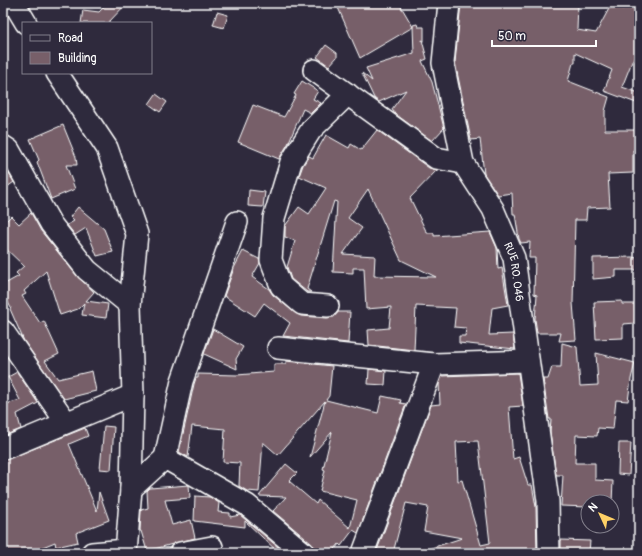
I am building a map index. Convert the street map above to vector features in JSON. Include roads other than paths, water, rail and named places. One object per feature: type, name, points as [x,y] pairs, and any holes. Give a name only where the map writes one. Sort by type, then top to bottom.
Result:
[{"type":"street","points":[[14,3],[25,22]]},
{"type":"street","name":"RUE RO. 046","points":[[449,3],[443,63],[463,163],[493,209],[514,258],[548,501],[549,553]]},
{"type":"street","points":[[314,70],[436,158],[463,163]]},
{"type":"street","points":[[58,74],[107,148],[137,234],[130,305],[132,395],[131,489],[126,552],[92,553]]},
{"type":"street","points":[[328,306],[302,304],[281,286],[271,260],[274,218],[291,162],[311,130],[348,94]]},
{"type":"street","points":[[3,146],[9,150],[51,224],[87,270],[130,305]]},
{"type":"street","points":[[131,489],[165,458],[182,381],[237,222]]},
{"type":"street","points":[[3,331],[66,422]]},
{"type":"street","points":[[278,348],[434,364],[528,361]]},
{"type":"street","points":[[363,553],[434,364]]},
{"type":"street","points":[[3,449],[132,395]]},
{"type":"street","points":[[165,458],[248,505],[304,553]]},
{"type":"street","points":[[180,553],[212,547]]}]
